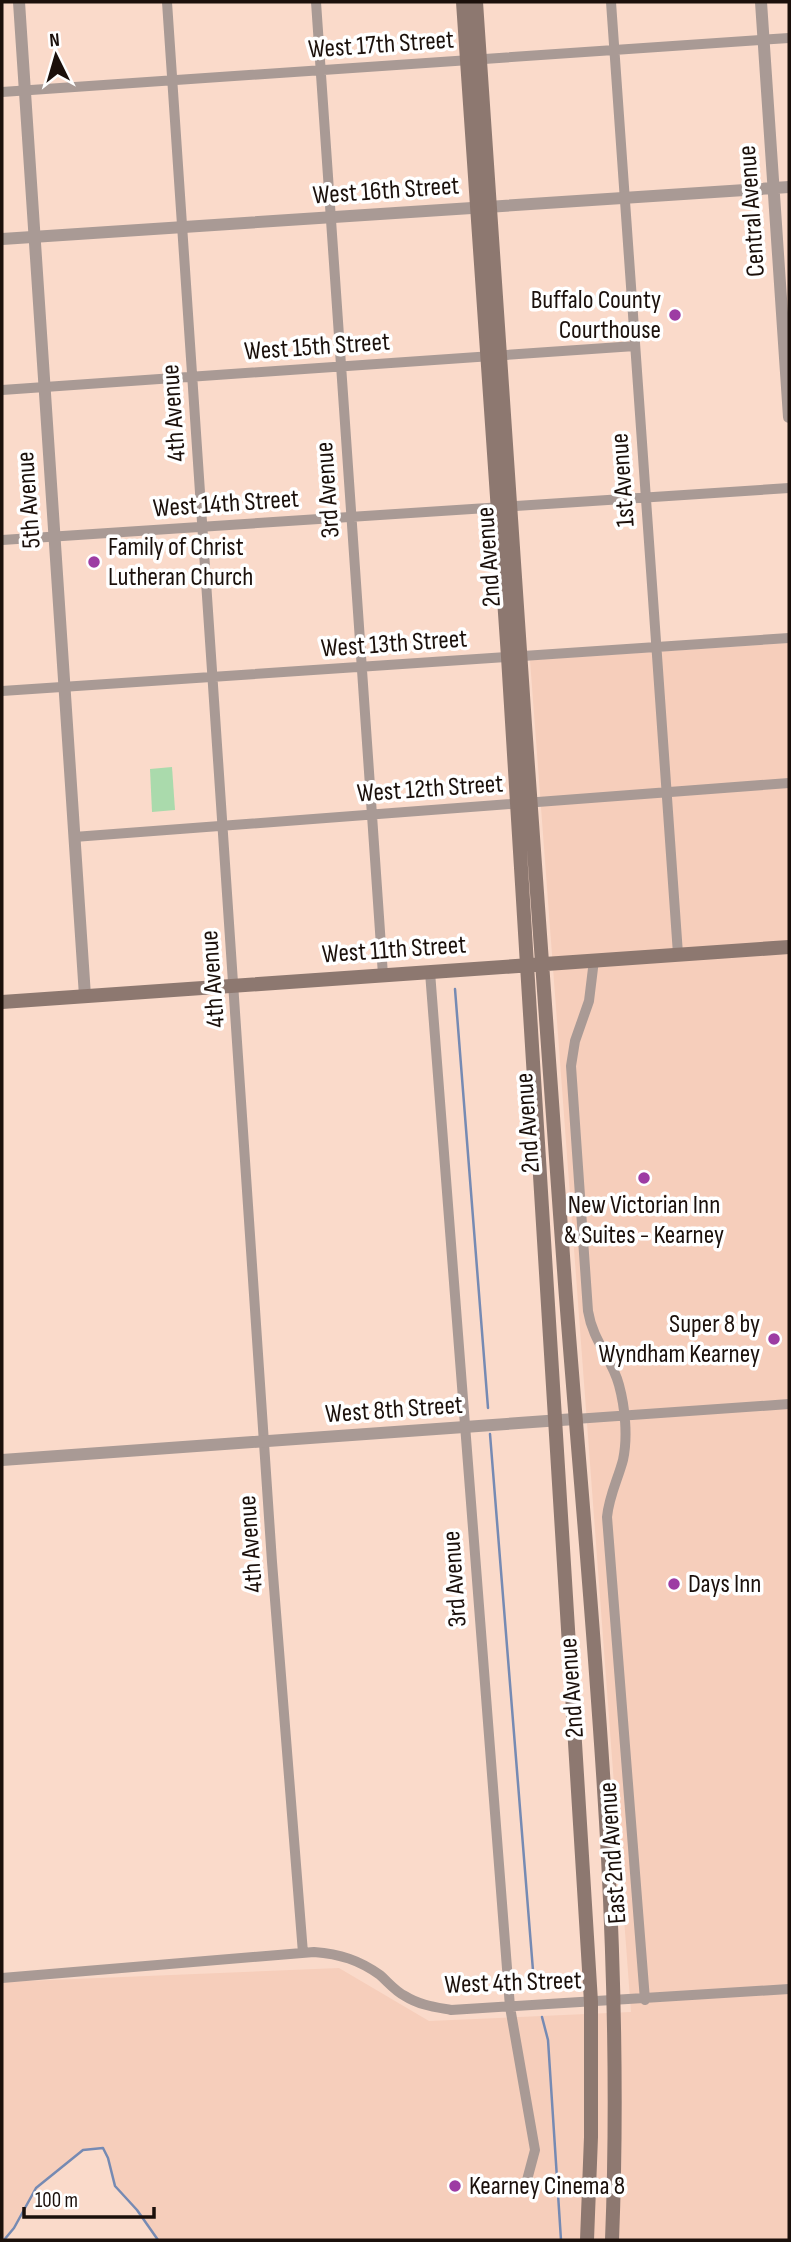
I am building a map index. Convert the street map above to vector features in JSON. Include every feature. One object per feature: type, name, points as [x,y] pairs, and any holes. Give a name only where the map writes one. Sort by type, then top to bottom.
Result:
[{"type":"main road","name":"2nd Avenue","points":[[463,2],[473,60],[514,657],[533,965],[555,1421],[591,2002],[591,2137],[587,2240]]},
{"type":"main road","name":"2nd Avenue","points":[[473,60],[476,2]]},
{"type":"main road","name":"West 11th Street","points":[[2,1002],[789,947]]},
{"type":"main road","name":"2nd Avenue","points":[[533,965],[575,1419],[609,1878],[616,2140],[612,2240]]},
{"type":"street","name":"5th Avenue","points":[[19,2],[85,996]]},
{"type":"street","name":"4th Avenue","points":[[167,2],[265,1442],[303,1953]]},
{"type":"street","name":"3rd Avenue","points":[[316,2],[383,975]]},
{"type":"street","name":"1st Avenue","points":[[611,2],[678,954]]},
{"type":"street","name":"Central Avenue","points":[[761,2],[786,339],[789,418]]},
{"type":"street","name":"West 17th Street","points":[[2,92],[789,38]]},
{"type":"street","name":"West 16th Street","points":[[2,239],[789,187]]},
{"type":"street","name":"West 15th Street","points":[[2,390],[635,346]]},
{"type":"street","name":"West 14th Street","points":[[2,540],[789,488]]},
{"type":"street","name":"West 13th Street","points":[[2,691],[789,638]]},
{"type":"street","name":"West 12th Street","points":[[74,837],[789,783]]},
{"type":"street","name":"East 2nd Avenue","points":[[594,960],[589,1002],[575,1041],[571,1066],[588,1311],[597,1343],[619,1383],[624,1416],[623,1459],[609,1501],[607,1517],[645,2000]]},
{"type":"street","name":"3rd Avenue","points":[[430,972],[510,2007],[535,2150],[527,2180]]},
{"type":"street","name":"West 8th Street","points":[[2,1460],[789,1404]]},
{"type":"street","name":"West 4th Street","points":[[2,1978],[303,1953],[337,1953],[355,1959],[403,1996],[427,2006],[451,2010],[789,1989]]},
{"type":"shaded area","points":[[789,643],[789,2240],[158,2240],[137,2210],[115,2186],[103,2148],[83,2150],[36,2188],[14,2228],[2,2240],[2,1982],[339,1968],[429,2021],[631,2012],[530,660]]},
{"type":"green space","points":[[172,767],[175,810],[152,812],[150,769]]},
{"type":"waterway","points":[[455,989],[488,1408]]},
{"type":"waterway","points":[[490,1434],[534,1983]]},
{"type":"waterway","points":[[542,2017],[548,2040],[561,2240]]},
{"type":"waterway","points":[[4,2240],[14,2228],[36,2188],[83,2150],[103,2148],[115,2186],[137,2210],[158,2240]]},
{"type":"place","name":"Buffalo County Courthouse","points":[[675,315]]},
{"type":"place","name":"Family of Christ Lutheran Church","points":[[94,562]]},
{"type":"place","name":"New Victorian Inn & Suites - Kearney","points":[[644,1178]]},
{"type":"place","name":"Super 8 by Wyndham Kearney","points":[[774,1339]]},
{"type":"place","name":"Days Inn","points":[[674,1584]]},
{"type":"place","name":"Kearney Cinema 8","points":[[455,2186]]}]
